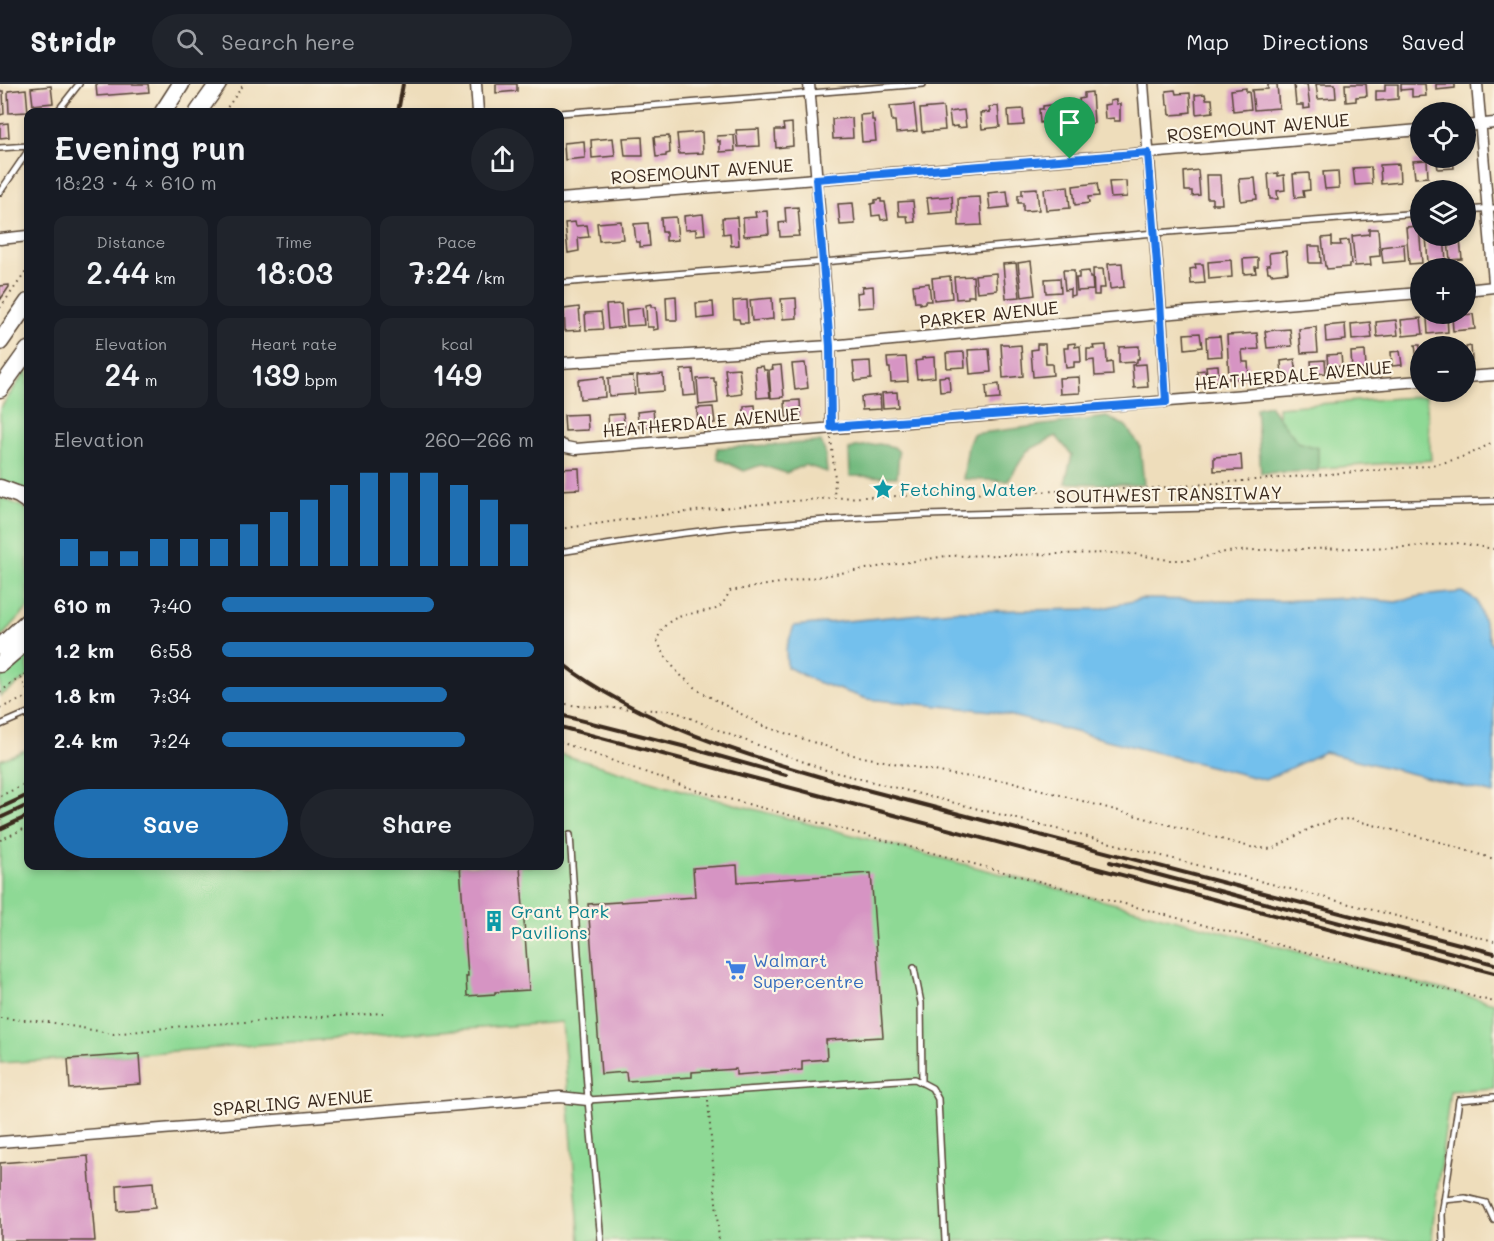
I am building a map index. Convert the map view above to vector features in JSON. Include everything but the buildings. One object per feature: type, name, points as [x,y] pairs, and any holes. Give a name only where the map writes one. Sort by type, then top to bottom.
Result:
[{"type":"main road","points":[[166,108],[181,84]]},
{"type":"main road","points":[[201,108],[218,84]]},
{"type":"main road","points":[[0,342],[24,308]]},
{"type":"main road","points":[[0,389],[24,356]]},
{"type":"main road","points":[[0,488],[24,498]]},
{"type":"main road","points":[[0,648],[24,625]]},
{"type":"main road","points":[[0,664],[24,644]]},
{"type":"street","points":[[476,84],[478,108]]},
{"type":"street","points":[[1143,84],[1166,402]]},
{"type":"street","points":[[1477,84],[1491,208],[1494,282]]},
{"type":"street","points":[[809,88],[830,346],[831,427]]},
{"type":"street","points":[[1476,125],[1494,123]]},
{"type":"street","name":"ROSEMOUNT AVENUE","points":[[564,199],[1410,131]]},
{"type":"street","points":[[0,239],[24,236]]},
{"type":"street","points":[[1476,289],[1494,287]]},
{"type":"street","name":"PARKER AVENUE","points":[[564,363],[830,346],[1161,314],[1410,294]]},
{"type":"street","points":[[1476,376],[1494,375]]},
{"type":"street","name":"HEATHERDALE AVENUE","points":[[564,445],[576,449],[1410,382]]},
{"type":"street","name":"SPARLING AVENUE","points":[[0,1142],[560,1097],[588,1100]]},
{"type":"lane","points":[[60,108],[79,84]]},
{"type":"lane","points":[[564,113],[809,88],[922,84]]},
{"type":"lane","points":[[0,148],[24,146]]},
{"type":"lane","points":[[0,192],[24,157]]},
{"type":"lane","points":[[1476,209],[1491,208]]},
{"type":"lane","points":[[564,283],[1410,214]]},
{"type":"lane","name":"SOUTHWEST TRANSITWAY","points":[[564,551],[688,532],[837,519],[1494,501]]},
{"type":"lane","points":[[0,724],[24,715]]},
{"type":"lane","points":[[570,835],[588,1100],[601,1241]]},
{"type":"lane","points":[[914,968],[921,1003],[922,1083]]},
{"type":"lane","points":[[588,1100],[915,1079],[932,1088],[938,1099],[946,1240]]},
{"type":"lane","points":[[1443,1241],[1442,1215],[1460,1100],[1494,1097]]},
{"type":"lane","points":[[1444,1200],[1465,1198],[1486,1203],[1494,1220]]},
{"type":"path","points":[[227,108],[244,84]]},
{"type":"path","points":[[0,308],[24,275]]},
{"type":"path","points":[[831,427],[835,479],[834,498]]},
{"type":"path","points":[[564,528],[688,511],[834,498],[1156,488],[1439,465],[1474,452],[1494,441]]},
{"type":"path","points":[[1494,549],[1459,543],[1409,547],[1256,550],[1225,552],[1192,560],[1168,560],[1114,553],[946,556],[730,591],[721,606],[715,609],[685,615],[670,621],[660,631],[657,640],[667,659],[679,674],[701,692],[763,726],[853,755],[955,775],[1013,782],[1250,847],[1272,849],[1311,828],[1333,820],[1350,819],[1436,841],[1494,859]]},
{"type":"path","points":[[0,692],[24,675]]},
{"type":"path","points":[[21,678],[24,684]]},
{"type":"path","points":[[0,708],[24,699]]},
{"type":"path","points":[[564,704],[674,711],[725,733],[826,770],[1494,941]]},
{"type":"path","points":[[564,743],[695,790],[1494,1002]]},
{"type":"path","points":[[0,796],[24,785]]},
{"type":"path","points":[[0,840],[24,829]]},
{"type":"path","points":[[0,1018],[49,1022],[114,1034],[183,1026],[383,1013]]},
{"type":"path","points":[[708,1091],[719,1241]]},
{"type":"green space","points":[[24,374],[24,490],[0,480],[0,409]]},
{"type":"green space","points":[[1410,397],[1410,402],[1426,402],[1431,460],[1283,471],[1278,407]]},
{"type":"green space","points":[[1269,405],[1298,442],[1318,448],[1318,471],[1261,473],[1256,408]]},
{"type":"green space","points":[[1107,417],[1126,426],[1140,446],[1144,485],[1065,483],[1072,455],[1056,436],[1027,451],[1008,481],[963,479],[968,446],[973,434]]},
{"type":"green space","points":[[821,442],[825,452],[827,472],[805,465],[786,473],[761,465],[744,471],[717,458],[717,448]]},
{"type":"green space","points":[[879,444],[894,447],[899,452],[897,477],[850,476],[849,450]]},
{"type":"green space","points":[[0,497],[24,508],[24,612],[0,638]]},
{"type":"green space","points":[[24,656],[24,680],[0,696],[0,676]]},
{"type":"green space","points":[[24,751],[24,870],[564,870],[564,755],[688,792],[1494,1003],[1494,1088],[1450,1091],[1432,1241],[580,1241],[562,1022],[0,1063],[0,760]]},
{"type":"water","points":[[1462,592],[1477,601],[1491,643],[1494,645],[1494,794],[1324,752],[1265,780],[992,711],[867,699],[817,682],[787,667],[786,649],[794,626],[952,611],[1100,609],[1141,599],[1279,601],[1349,598],[1396,602],[1421,596]]},
{"type":"railway","points":[[399,108],[403,84]]},
{"type":"railway","points":[[564,665],[629,706],[667,724],[784,766],[863,789],[1494,953]]},
{"type":"railway","points":[[564,716],[786,775]]},
{"type":"railway","points":[[564,728],[1494,973]]},
{"type":"railway","points":[[0,808],[24,797]]},
{"type":"railway","points":[[0,818],[24,807]]},
{"type":"railway","points":[[0,829],[24,818]]},
{"type":"railway","points":[[1110,862],[1494,964]]},
{"type":"place","name":"Fetching Water","points":[[883,489]]},
{"type":"place","name":"Grant Park Pavilions","points":[[494,921]]},
{"type":"place","name":"Walmart Supercentre","points":[[736,970]]},
{"type":"route","points":[[1148,153],[1166,402],[831,427],[830,346],[816,179],[1070,159],[1148,153]]}]
